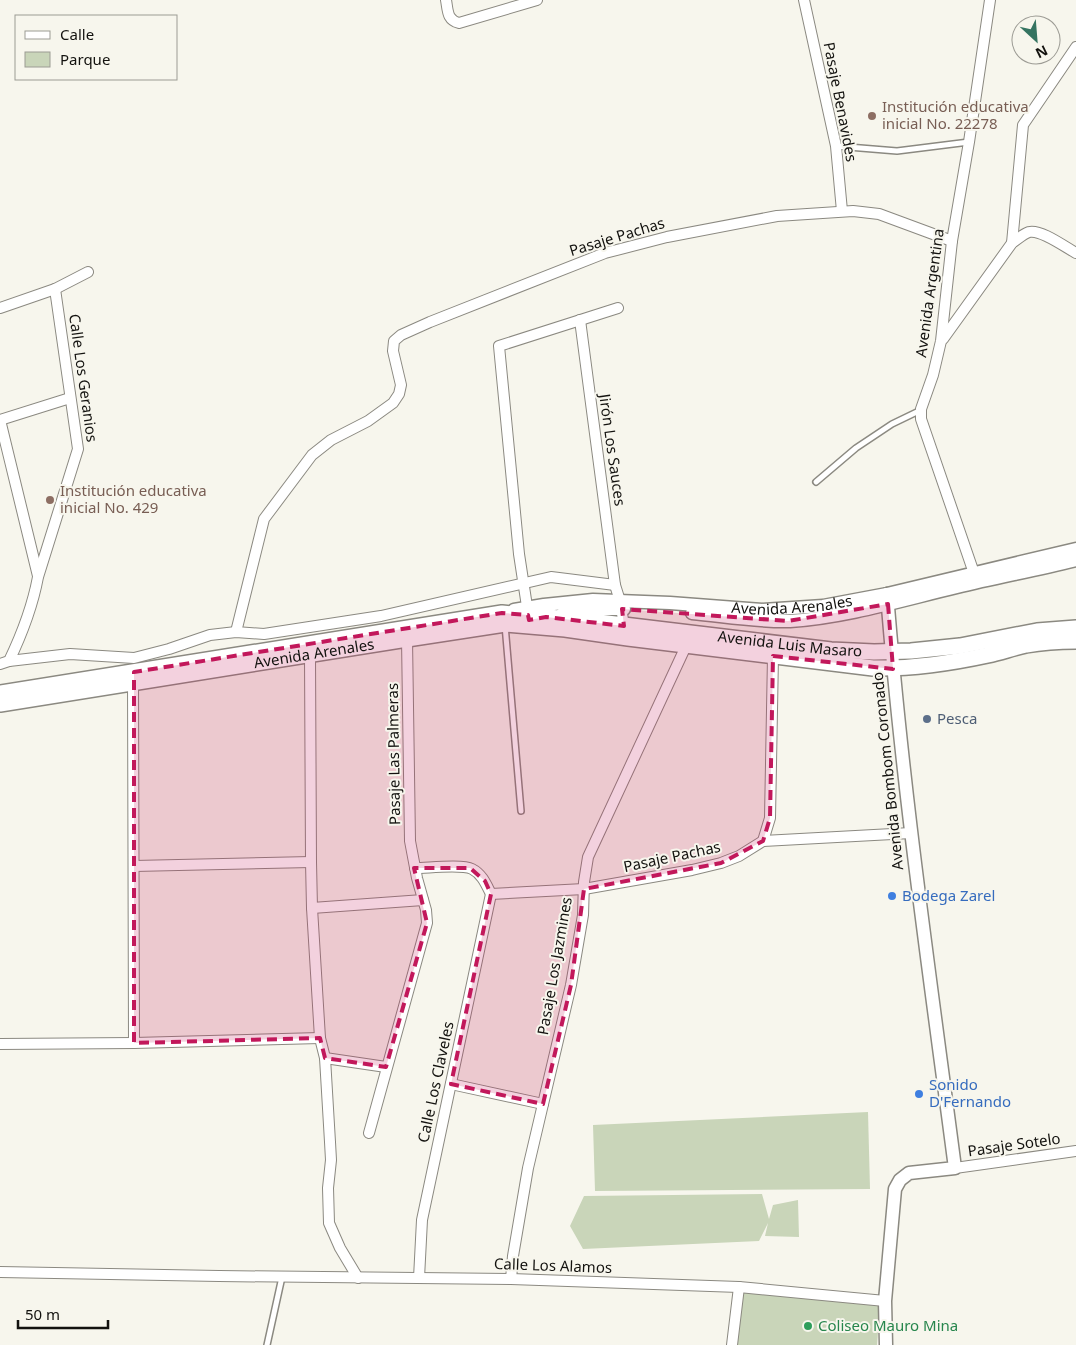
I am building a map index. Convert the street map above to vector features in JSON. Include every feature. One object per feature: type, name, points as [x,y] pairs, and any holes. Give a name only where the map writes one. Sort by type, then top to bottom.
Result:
[{"type":"main road","name":"Avenida Luis Masaro","points":[[503,618],[528,614],[626,632],[686,646],[893,669],[943,664],[1056,640],[1076,641]]},
{"type":"main road","name":"Avenida Arenales","points":[[1,696],[310,655],[407,638],[503,618],[565,629],[626,632]]},
{"type":"main road","points":[[133,677],[503,618]]},
{"type":"main road","name":"Avenida Luis Masaro","points":[[626,632],[831,650],[892,652],[960,646],[1037,631],[1076,628]]},
{"type":"street","points":[[446,0],[449,16],[452,20],[459,23],[538,0]]},
{"type":"street","name":"Pasaje Benavides","points":[[804,0],[836,146],[842,211]]},
{"type":"street","name":"Avenida Argentina","points":[[921,410],[933,375],[941,341],[952,241],[990,0]]},
{"type":"street","points":[[1012,243],[1023,125],[1076,47]]},
{"type":"street","name":"Pasaje Pachas","points":[[236,632],[264,519],[312,455],[331,440],[368,420],[393,403],[399,394],[401,385],[393,351],[394,341],[401,336],[430,322],[606,253],[667,236],[777,216],[842,211],[879,214],[952,241]]},
{"type":"street","points":[[941,341],[1012,243],[1024,234],[1038,232],[1076,253]]},
{"type":"street","points":[[0,308],[56,289],[88,272]]},
{"type":"street","name":"Calle Los Geranios","points":[[5,662],[36,590],[38,577],[78,448],[56,289]]},
{"type":"street","points":[[618,308],[499,346],[519,554],[528,614],[593,600],[637,608],[748,619],[788,621],[822,618],[888,599],[976,578],[1076,549]]},
{"type":"street","name":"Jirón Los Sauces","points":[[580,320],[615,585],[621,605]]},
{"type":"street","points":[[38,577],[0,420],[70,398]]},
{"type":"street","points":[[921,410],[921,419],[976,578]]},
{"type":"street","points":[[976,578],[1054,566],[1076,560]]},
{"type":"street","points":[[5,662],[70,654],[134,658],[168,649],[210,634],[236,632],[264,634],[381,616],[551,576],[615,585]]},
{"type":"street","name":"Avenida Bombom Coronado","points":[[888,599],[893,669],[911,833],[955,1168]]},
{"type":"street","points":[[546,617],[621,605]]},
{"type":"street","points":[[621,605],[626,632]]},
{"type":"street","name":"Pasaje Las Palmeras","points":[[369,1133],[427,923],[426,910],[410,841],[407,638]]},
{"type":"street","name":"Pasaje Los Jazmines","points":[[511,1279],[513,1256],[528,1168],[570,985],[583,915],[588,857],[686,646]]},
{"type":"street","points":[[310,655],[312,908],[320,1038],[325,1058],[331,1160],[328,1188],[329,1223],[340,1248],[358,1278]]},
{"type":"street","points":[[763,841],[770,818],[773,656]]},
{"type":"street","points":[[133,677],[134,1043]]},
{"type":"street","name":"Pasaje Pachas","points":[[491,894],[584,889],[692,870],[721,863],[739,856],[763,841],[911,833]]},
{"type":"street","points":[[134,866],[311,862]]},
{"type":"street","points":[[415,868],[470,868],[478,873],[491,894]]},
{"type":"street","name":"Calle Los Claveles","points":[[419,1278],[422,1220],[491,894]]},
{"type":"street","points":[[312,908],[423,900]]},
{"type":"street","points":[[0,1044],[134,1043],[320,1038]]},
{"type":"street","points":[[325,1058],[386,1067]]},
{"type":"street","points":[[451,1084],[543,1104]]},
{"type":"street","name":"Pasaje Sotelo","points":[[955,1168],[1076,1151]]},
{"type":"street","points":[[886,1345],[885,1301],[895,1189],[900,1180],[909,1173],[955,1168]]},
{"type":"street","name":"Calle Los Alamos","points":[[0,1272],[511,1279],[738,1287],[885,1301]]},
{"type":"street","points":[[732,1345],[738,1287]]},
{"type":"lane","points":[[836,146],[897,150],[969,142]]},
{"type":"lane","points":[[816,482],[856,448],[892,424],[921,410]]},
{"type":"lane","points":[[503,618],[521,811]]},
{"type":"lane","points":[[267,1345],[282,1277]]},
{"type":"highlighted area","points":[[888,604],[893,669],[773,656],[770,818],[763,841],[721,863],[584,889],[571,985],[543,1104],[451,1084],[491,894],[485,881],[470,868],[414,868],[427,923],[386,1067],[325,1058],[320,1038],[134,1043],[134,672],[502,613],[528,615],[529,620],[546,617],[624,626],[622,609],[788,621]]},
{"type":"green space","points":[[868,1112],[870,1189],[595,1191],[593,1125]]},
{"type":"green space","points":[[762,1194],[769,1219],[773,1205],[798,1200],[799,1237],[765,1236],[768,1223],[759,1241],[583,1249],[570,1226],[584,1196]]},
{"type":"green space","name":"Coliseo Mauro Mina","points":[[741,1292],[880,1306],[877,1345],[735,1345]]},
{"type":"place","name":"Institución educativa inicial No. 22278","points":[[872,116]]},
{"type":"place","name":"Institución educativa inicial No. 429","points":[[50,500]]},
{"type":"place","name":"Pesca","points":[[927,719]]},
{"type":"place","name":"Bodega Zarel","points":[[892,896]]},
{"type":"place","name":"Sonido D'Fernando","points":[[919,1094]]},
{"type":"place","name":"Coliseo Mauro Mina","points":[[808,1326]]}]
